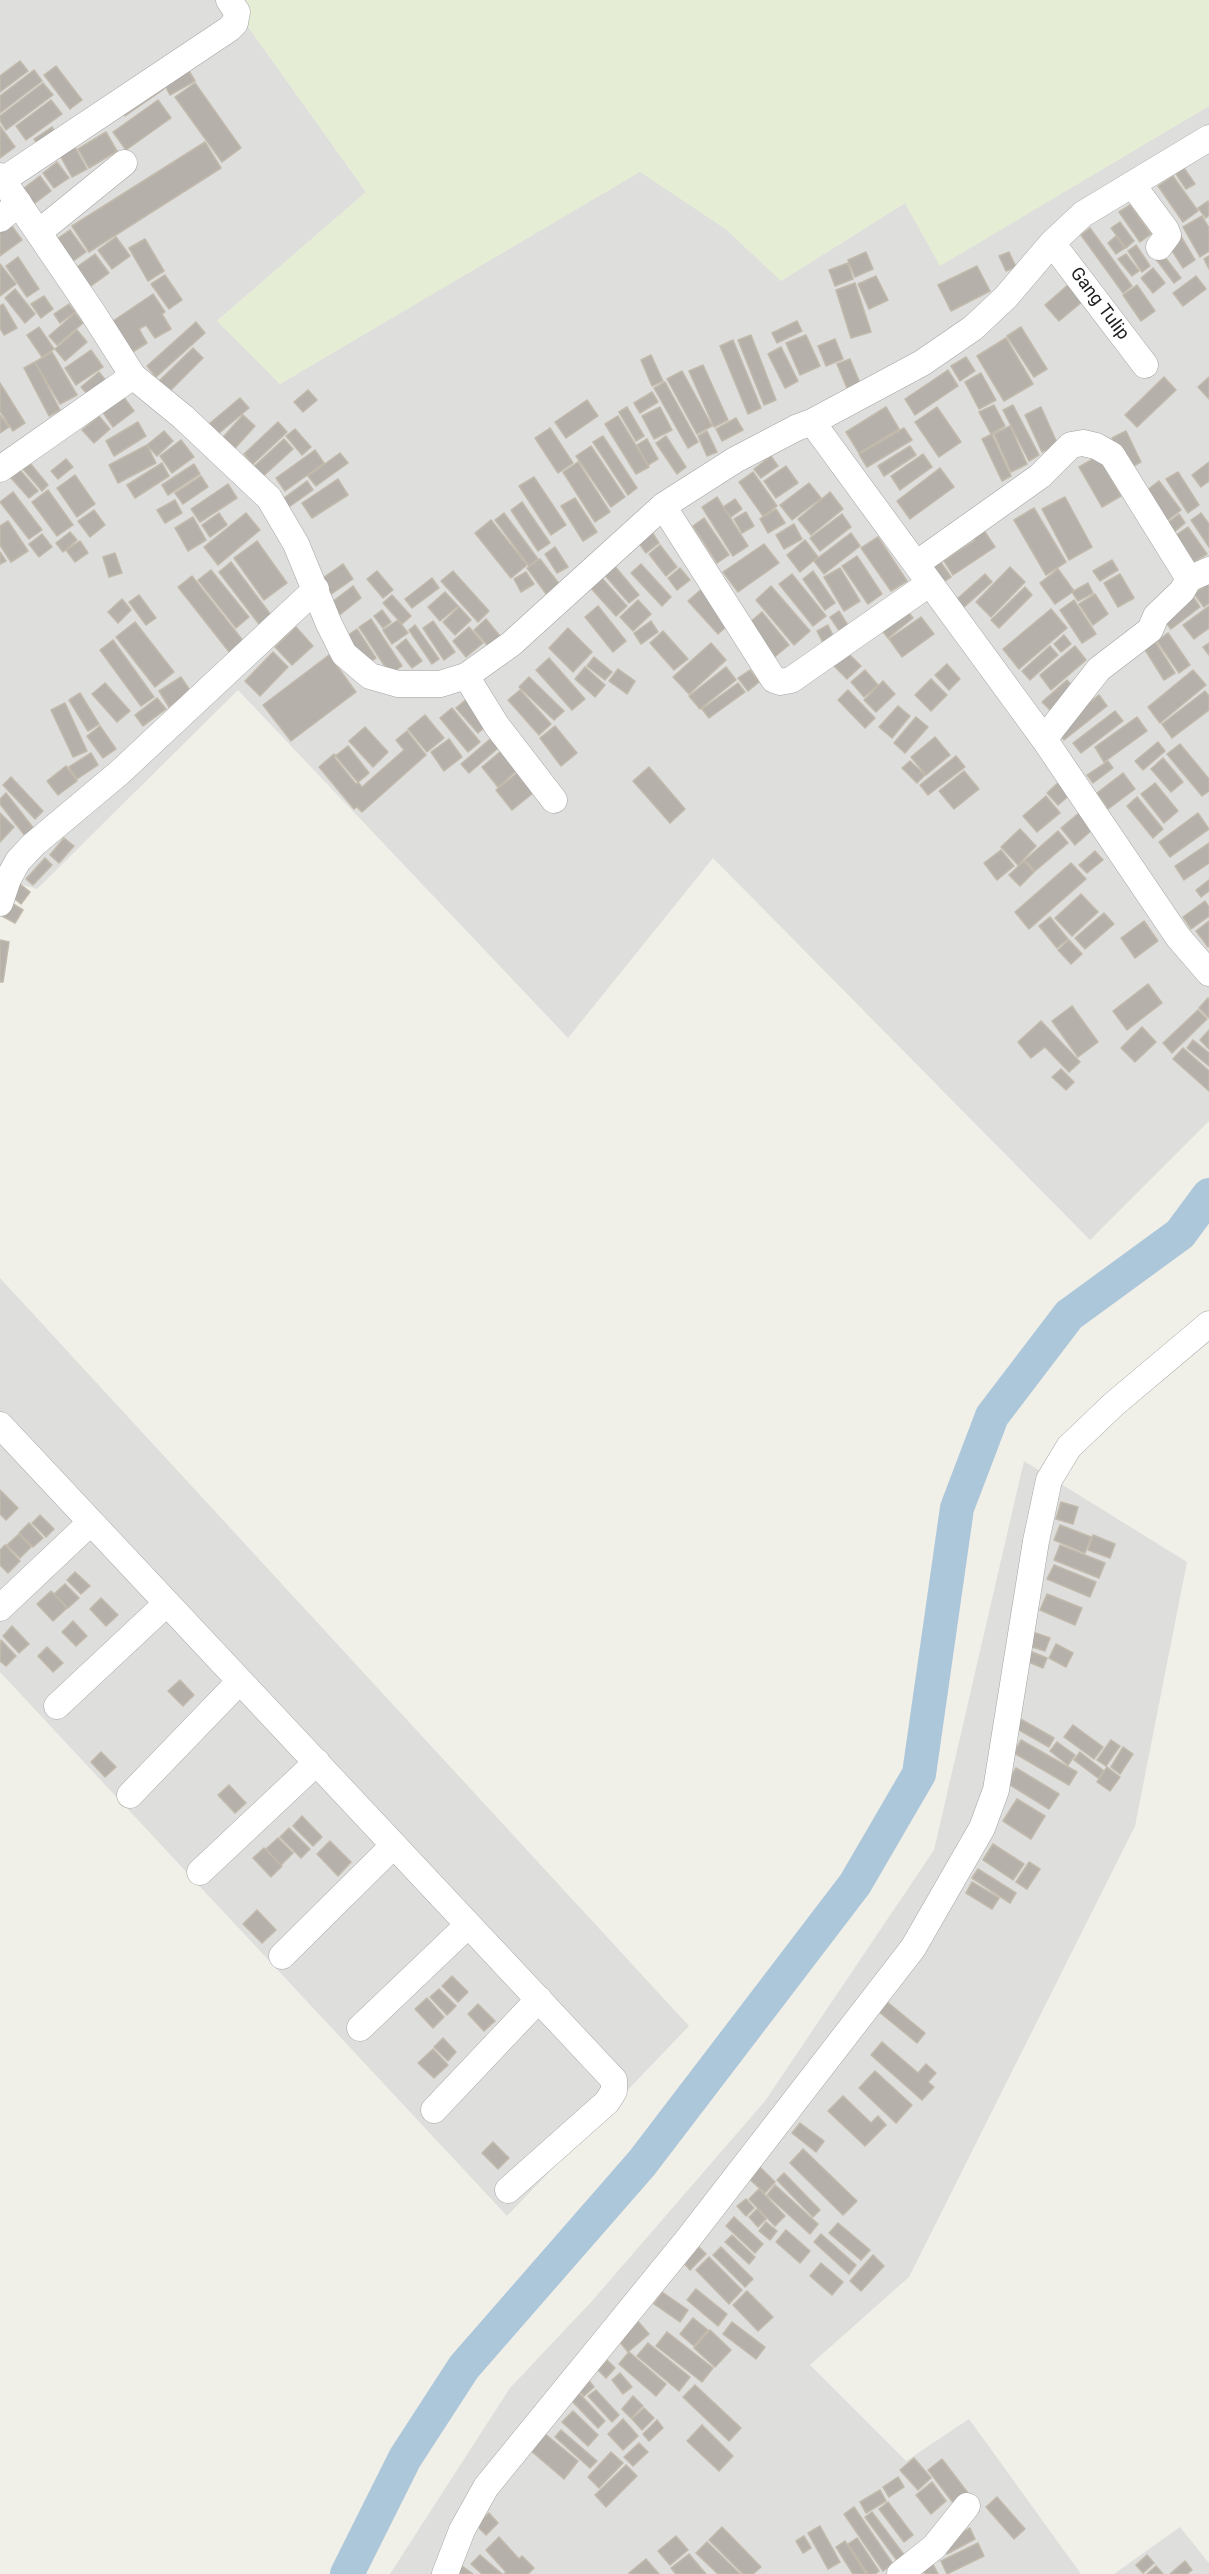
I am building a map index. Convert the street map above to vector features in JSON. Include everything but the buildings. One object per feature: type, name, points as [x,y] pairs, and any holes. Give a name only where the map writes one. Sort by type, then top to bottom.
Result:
[{"type":"street","points":[[228,0],[237,12],[236,23],[229,29],[1,178],[10,211],[39,232],[133,376],[183,417],[269,498],[296,544],[344,654],[370,676],[398,684],[440,684],[466,676],[511,644],[663,506],[735,460],[796,428],[813,422],[922,363],[974,328],[1006,297],[1052,243],[1083,214],[1209,138]]},
{"type":"street","points":[[39,232],[124,163]]},
{"type":"street","points":[[1132,184],[1166,230],[1168,235],[1159,247]]},
{"type":"street","name":"Gang Tulip","points":[[1052,243],[1145,365]]},
{"type":"street","points":[[0,469],[133,376]]},
{"type":"street","points":[[813,422],[1044,739],[1178,937],[1209,973]]},
{"type":"street","points":[[663,506],[774,680],[780,682],[791,680],[923,574],[1040,476],[1071,445],[1083,443],[1096,446],[1112,455],[1199,575],[1156,616],[1149,630],[1099,669],[1044,739]]},
{"type":"street","points":[[0,903],[8,879],[18,861],[33,845],[119,774],[316,589]]},
{"type":"street","points":[[466,676],[497,726],[554,800]]},
{"type":"street","points":[[445,2574],[462,2530],[486,2487],[580,2374],[797,2100],[913,1948],[982,1828],[996,1790],[1036,1541],[1049,1480],[1069,1448],[1106,1411],[1209,1323]]},
{"type":"street","points":[[4,1437],[90,1523],[317,1762],[614,2080],[614,2091],[607,2102],[508,2190]]},
{"type":"street","points":[[0,1608],[90,1523]]},
{"type":"street","points":[[57,1706],[167,1604]]},
{"type":"street","points":[[130,1795],[240,1681]]},
{"type":"street","points":[[200,1872],[317,1762]]},
{"type":"street","points":[[282,1956],[394,1845]]},
{"type":"street","points":[[360,2028],[468,1925]]},
{"type":"street","points":[[434,2110],[539,1999]]},
{"type":"street","points":[[900,2574],[934,2547],[967,2506]]},
{"type":"shaded area","points":[[0,0],[229,0],[366,192],[218,320],[280,384],[640,171],[727,230],[781,281],[905,203],[940,265],[1209,106],[1209,1121],[1090,1240],[713,858],[568,1038],[238,690],[37,889],[0,878]]},
{"type":"shaded area","points":[[0,1278],[689,2026],[507,2216],[0,1672]]},
{"type":"shaded area","points":[[1024,1461],[1187,1562],[1135,1826],[909,2277],[810,2365],[906,2461],[969,2419],[1081,2574],[390,2574],[510,2388],[592,2301],[765,2101],[934,1850]]},
{"type":"shaded area","points":[[1180,2527],[1209,2563],[1209,2574],[1114,2574]]},
{"type":"green space","points":[[229,0],[1209,0],[1209,106],[940,266],[905,203],[781,281],[727,230],[640,172],[280,384],[217,321],[366,192]]},
{"type":"waterway","points":[[347,2574],[405,2458],[464,2367],[642,2163],[855,1884],[919,1774],[957,1508],[992,1416],[1069,1315],[1180,1234],[1209,1195]]}]
